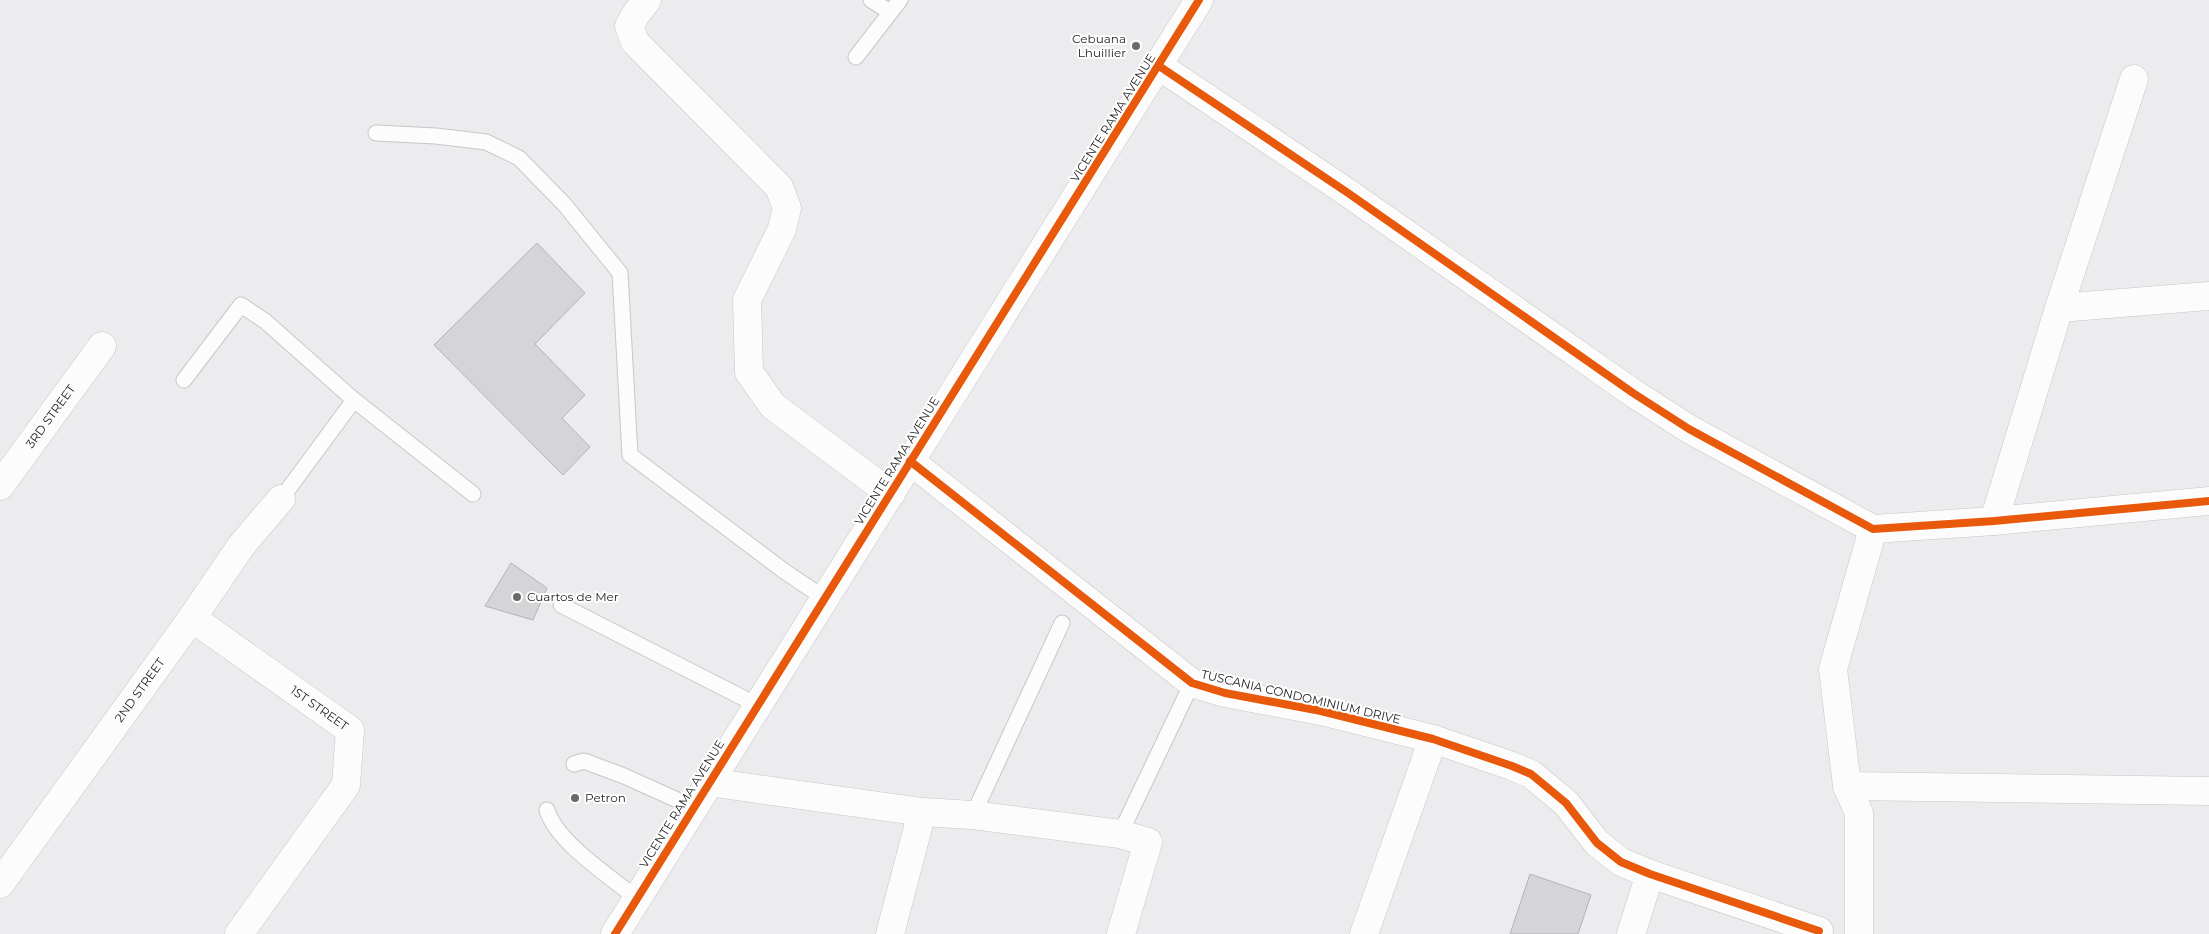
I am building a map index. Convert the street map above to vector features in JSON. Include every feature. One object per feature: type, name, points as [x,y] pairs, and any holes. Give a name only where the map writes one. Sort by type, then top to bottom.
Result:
[{"type":"street","points":[[647,0],[629,26],[635,42],[780,188],[787,208],[782,230],[747,300],[749,372],[773,406],[890,494]]},
{"type":"street","name":"VICENTE RAMA AVENUE","points":[[615,934],[708,782],[1200,0]]},
{"type":"street","points":[[1159,66],[1348,193],[1633,393],[1689,429],[1873,529],[1994,522],[2209,501]]},
{"type":"street","points":[[1994,522],[2059,308],[2134,79]]},
{"type":"street","points":[[2059,308],[2209,296]]},
{"type":"street","name":"3RD STREET","points":[[0,486],[102,346]]},
{"type":"street","name":"TUSCANIA CONDOMINIUM DRIVE","points":[[910,461],[1192,683],[1226,693],[1321,711],[1433,739],[1531,774],[1566,803],[1597,843],[1621,862],[1650,874],[1819,932]]},
{"type":"street","name":"2ND STREET","points":[[0,884],[192,618],[241,546],[281,499]]},
{"type":"street","points":[[1859,934],[1859,813],[1846,786],[1833,669],[1873,529]]},
{"type":"street","name":"1ST STREET","points":[[192,618],[350,730],[346,785],[239,934]]},
{"type":"street","points":[[1364,934],[1433,739]]},
{"type":"street","points":[[708,782],[922,812],[973,816],[1120,834],[1148,842],[1120,934]]},
{"type":"street","points":[[1846,786],[2209,791]]},
{"type":"street","points":[[890,934],[922,812]]},
{"type":"street","points":[[1632,934],[1650,874]]},
{"type":"lane","points":[[871,0],[890,12]]},
{"type":"lane","points":[[856,57],[900,0]]},
{"type":"lane","points":[[376,134],[436,136],[486,142],[519,158],[564,204],[620,273],[630,455],[784,571],[824,598]]},
{"type":"lane","points":[[184,380],[241,306],[265,321],[354,400],[473,494]]},
{"type":"lane","points":[[281,499],[354,400]]},
{"type":"lane","points":[[561,605],[757,705]]},
{"type":"lane","points":[[973,816],[1062,623]]},
{"type":"lane","points":[[1120,834],[1192,683]]},
{"type":"lane","points":[[574,764],[584,761],[624,776],[693,807]]},
{"type":"lane","points":[[548,810],[551,822],[571,844],[637,898]]},
{"type":"building","points":[[537,243],[585,293],[535,344],[585,395],[562,418],[590,447],[563,475],[434,345]]},
{"type":"building","name":"Cuartos de Mer","points":[[511,563],[547,588],[533,620],[485,606]]},
{"type":"building","points":[[1530,874],[1591,895],[1578,934],[1510,934]]},
{"type":"cycle path","points":[[615,934],[1199,0]]},
{"type":"cycle path","points":[[1159,66],[1348,193],[1633,393],[1689,429],[1873,529],[1994,521],[2209,501]]},
{"type":"cycle path","points":[[910,461],[1192,683],[1225,693],[1321,711],[1433,739],[1512,766],[1531,774],[1566,803],[1597,843],[1621,862],[1650,874],[1819,931]]},
{"type":"place","name":"Cebuana Lhuillier","points":[[1136,46]]},
{"type":"place","name":"Cuartos de Mer","points":[[517,597]]},
{"type":"place","name":"Petron","points":[[575,798]]}]
